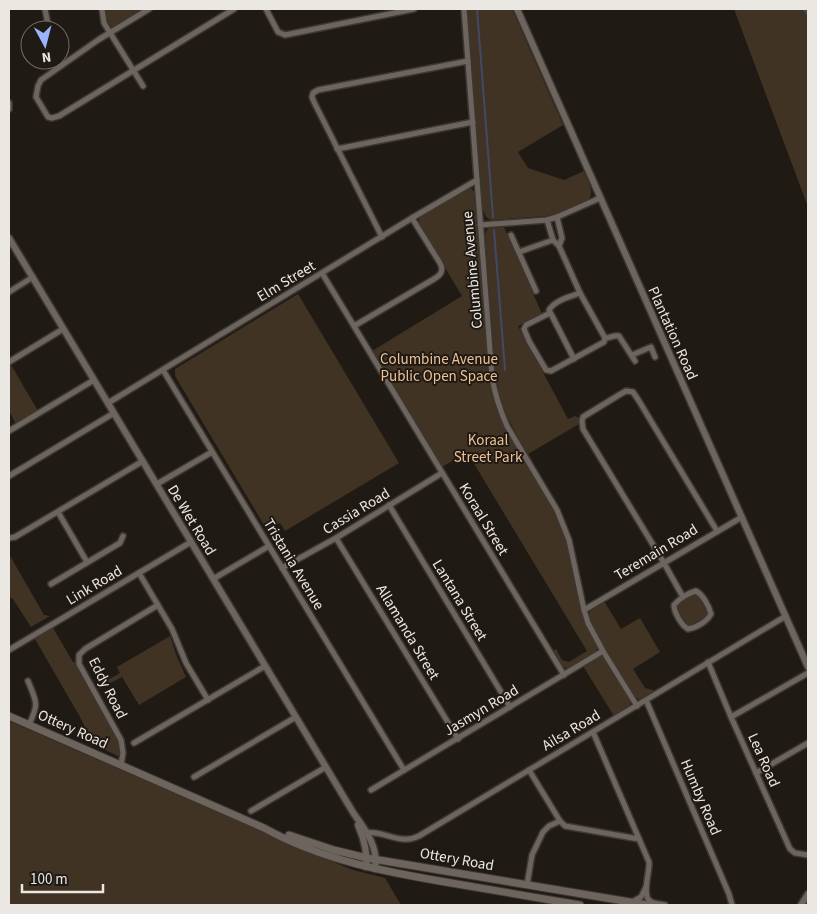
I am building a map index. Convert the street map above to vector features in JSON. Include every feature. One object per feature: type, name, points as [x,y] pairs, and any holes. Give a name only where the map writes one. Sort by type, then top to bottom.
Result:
[{"type":"main road","name":"Ottery Road","points":[[9,716],[264,828],[278,836],[333,857],[366,867],[417,878],[580,905]]},
{"type":"main road","name":"Ottery Road","points":[[264,828],[334,850],[367,858],[615,902],[648,905]]},
{"type":"street","points":[[102,9],[104,22],[143,86]]},
{"type":"street","points":[[149,9],[110,32],[41,80],[36,95],[38,102],[48,117],[54,118],[234,9]]},
{"type":"street","points":[[266,9],[278,32],[285,35],[414,9]]},
{"type":"street","name":"Columbine Avenue","points":[[464,9],[492,377],[498,405],[507,426],[563,523],[588,623],[636,706]]},
{"type":"street","name":"Plantation Road","points":[[517,9],[808,667]]},
{"type":"street","points":[[382,237],[314,102],[313,93],[318,90],[468,61]]},
{"type":"street","points":[[9,103],[9,109]]},
{"type":"street","points":[[337,149],[473,122]]},
{"type":"street","name":"Elm Street","points":[[108,403],[477,180]]},
{"type":"street","points":[[480,225],[547,220],[600,198]]},
{"type":"street","points":[[557,217],[562,238],[559,246]]},
{"type":"street","points":[[354,326],[441,274],[440,263],[412,218]]},
{"type":"street","points":[[547,220],[553,240],[559,246],[580,293],[605,338]]},
{"type":"street","points":[[511,235],[536,291]]},
{"type":"street","name":"De Wet Road","points":[[9,238],[354,814],[377,860]]},
{"type":"street","points":[[518,252],[553,240]]},
{"type":"street","name":"Koraal Street","points":[[322,273],[564,675]]},
{"type":"street","points":[[9,292],[32,277]]},
{"type":"street","points":[[574,358],[549,310],[551,306],[580,293]]},
{"type":"street","points":[[550,313],[525,326],[525,332],[529,341],[548,371],[603,343],[605,338]]},
{"type":"street","points":[[9,362],[63,329]]},
{"type":"street","points":[[605,338],[619,336],[635,361]]},
{"type":"street","points":[[632,356],[651,347],[655,357]]},
{"type":"street","name":"Tristania Avenue","points":[[163,370],[404,770]]},
{"type":"street","points":[[9,432],[94,380]]},
{"type":"street","points":[[683,598],[583,428],[582,421],[585,415],[626,391],[631,391],[636,395],[717,531]]},
{"type":"street","points":[[9,476],[114,413]]},
{"type":"street","points":[[157,484],[212,452]]},
{"type":"street","points":[[9,538],[15,537],[143,461]]},
{"type":"street","name":"Cassia Road","points":[[282,568],[336,538],[442,473]]},
{"type":"street","name":"Lantana Street","points":[[389,505],[510,707]]},
{"type":"street","points":[[58,512],[88,562]]},
{"type":"street","name":"Teremain Road","points":[[584,610],[742,517]]},
{"type":"street","points":[[51,584],[120,543],[123,536]]},
{"type":"street","name":"Allamanda Street","points":[[336,538],[458,739]]},
{"type":"street","name":"Link Road","points":[[9,650],[191,542]]},
{"type":"street","points":[[214,579],[269,546]]},
{"type":"street","points":[[139,573],[176,636],[186,663],[208,700]]},
{"type":"street","points":[[693,592],[698,592],[710,610],[709,618],[692,628],[686,628],[674,606],[675,603],[683,598],[693,592]]},
{"type":"street","name":"Eddy Road","points":[[121,765],[123,753],[121,740],[81,668],[78,658],[85,649],[158,605]]},
{"type":"street","name":"Ailsa Road","points":[[364,833],[372,832],[406,840],[415,838],[786,616]]},
{"type":"street","name":"Jasmyn Road","points":[[371,790],[603,651]]},
{"type":"street","name":"Lea Road","points":[[708,662],[790,849],[795,853],[808,855]]},
{"type":"street","points":[[134,743],[265,666]]},
{"type":"street","points":[[731,717],[808,673]]},
{"type":"street","points":[[28,681],[36,700],[36,710],[29,725]]},
{"type":"street","name":"Humby Road","points":[[646,700],[732,905]]},
{"type":"street","points":[[194,777],[296,717]]},
{"type":"street","points":[[592,732],[649,864],[646,887],[649,900],[665,905]]},
{"type":"street","points":[[756,773],[808,743]]},
{"type":"street","points":[[251,811],[326,767]]},
{"type":"street","points":[[529,770],[560,821],[565,826],[639,839]]},
{"type":"street","points":[[527,885],[532,855],[539,841],[546,828],[560,821]]},
{"type":"street","name":"De Wet Road","points":[[364,833],[367,858],[366,867]]},
{"type":"street","points":[[375,869],[377,860]]},
{"type":"street","points":[[630,902],[641,897],[646,887]]},
{"type":"street","points":[[801,905],[808,894]]},
{"type":"green space","points":[[105,9],[145,9],[112,27],[108,23]]},
{"type":"green space","points":[[467,9],[512,9],[563,125],[518,152],[528,168],[564,180],[584,171],[591,189],[589,199],[546,216],[492,220],[486,216],[483,210]]},
{"type":"green space","points":[[734,9],[808,9],[808,207]]},
{"type":"green space","name":"Columbine Avenue Public Open Space","points":[[468,188],[474,192],[489,374],[494,401],[501,421],[551,505],[560,524],[567,544],[584,622],[598,647],[595,652],[567,668],[560,664],[552,651],[556,649],[562,660],[569,662],[587,651],[467,452],[442,467],[372,351],[462,296],[419,224],[419,219]]},
{"type":"green space","name":"Columbine Avenue Public Open Space","points":[[503,225],[542,314],[518,326],[568,419],[575,416],[580,418],[579,424],[528,454],[516,434],[503,405],[495,371],[485,235],[489,228]]},
{"type":"green space","points":[[298,294],[399,463],[285,531],[280,523],[267,530],[175,376],[175,369]]},
{"type":"green space","points":[[10,363],[38,411],[16,424],[9,411]]},
{"type":"green space","points":[[9,554],[44,615],[50,616],[31,627],[13,599],[9,597]]},
{"type":"green space","points":[[692,594],[696,594],[700,598],[708,614],[690,626],[684,623],[680,617],[677,611],[677,604]]},
{"type":"green space","points":[[604,601],[621,629],[640,618],[660,652],[633,669],[645,688],[654,692],[644,698],[639,699],[634,696],[592,626],[589,615],[590,611]]},
{"type":"green space","points":[[53,628],[109,721],[119,744],[120,753],[118,756],[90,743],[91,739],[80,717],[35,639]]},
{"type":"green space","points":[[170,636],[186,677],[139,705],[122,677],[99,689],[97,686],[120,673],[117,667]]},
{"type":"green space","points":[[599,656],[605,658],[631,702],[629,707],[614,716],[583,666]]},
{"type":"green space","points":[[9,721],[304,850],[353,870],[385,878],[401,905],[9,905]]},
{"type":"waterway","points":[[477,9],[493,217]]},
{"type":"waterway","points":[[803,9],[808,14]]},
{"type":"waterway","points":[[494,230],[505,370]]},
{"type":"park label","name":"Koraal Street Park","points":[[488,448]]}]
